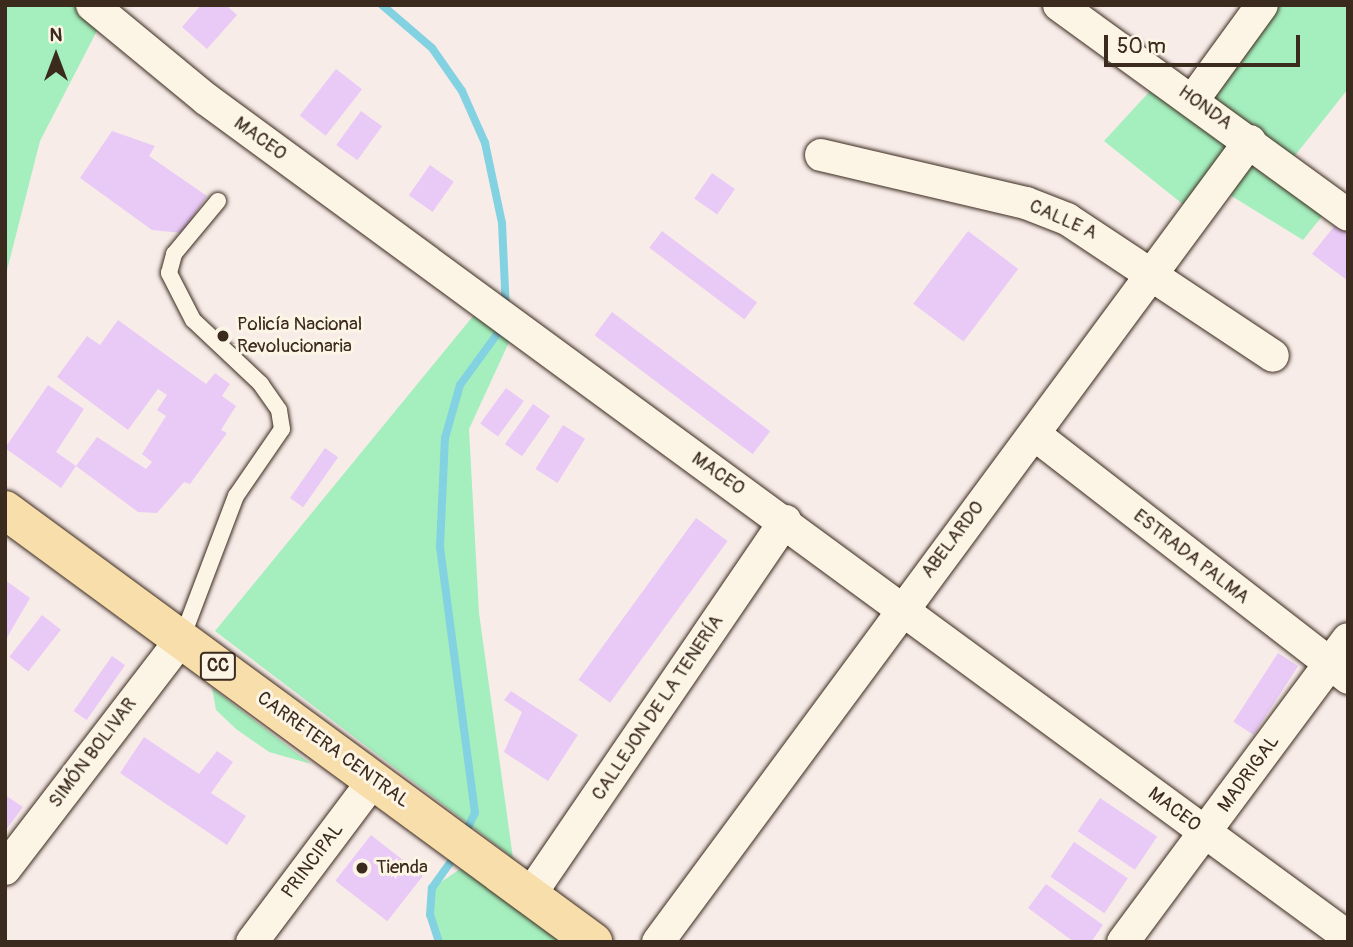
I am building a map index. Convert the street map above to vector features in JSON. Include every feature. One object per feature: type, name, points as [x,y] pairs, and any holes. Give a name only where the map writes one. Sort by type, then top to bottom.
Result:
[{"type":"highway","name":"CARRETERA CENTRAL","points":[[5,510],[593,942]]},
{"type":"street","name":"MACEO","points":[[92,5],[152,59],[530,338],[903,607],[1348,937]]},
{"type":"street","name":"HONDA","points":[[1059,5],[1194,100],[1348,215]]},
{"type":"street","points":[[1194,100],[1262,5]]},
{"type":"street","name":"ABELARDO","points":[[658,942],[903,607],[1034,434],[1151,271],[1250,141]]},
{"type":"street","name":"CALLE A","points":[[821,155],[1027,203],[1105,240],[1273,356]]},
{"type":"street","name":"ESTRADA PALMA","points":[[1034,434],[1338,672]]},
{"type":"street","name":"CALLEJON DE LA TENERÍA","points":[[530,895],[785,521]]},
{"type":"street","name":"SIMÓN BOLIVAR","points":[[5,869],[181,638]]},
{"type":"street","name":"MADRIGAL","points":[[1123,942],[1206,834],[1338,672],[1348,639]]},
{"type":"street","name":"PRINCIPAL","points":[[252,942],[373,780]]},
{"type":"lane","points":[[181,638],[236,496],[282,429],[279,410],[261,384],[193,320],[169,273],[174,254],[218,201]]},
{"type":"green space","points":[[5,5],[98,5],[100,25],[40,141],[5,278]]},
{"type":"green space","points":[[1262,5],[1348,5],[1348,89],[1289,163],[1335,200],[1303,240],[1230,195],[1195,214],[1104,141],[1162,78],[1193,100]]},
{"type":"green space","points":[[478,310],[510,340],[469,429],[479,613],[513,858],[530,895],[594,942],[439,942],[430,915],[432,888],[478,857],[512,857],[215,631]]},
{"type":"green space","points":[[212,688],[311,764],[269,752],[236,729],[216,710]]},
{"type":"building","points":[[201,5],[226,5],[237,15],[207,49],[182,27]]},
{"type":"building","points":[[336,69],[362,89],[326,136],[300,115]]},
{"type":"building","points":[[361,111],[382,126],[357,160],[336,145]]},
{"type":"building","points":[[112,131],[155,146],[149,156],[207,196],[182,233],[152,230],[80,178]]},
{"type":"building","points":[[430,165],[454,182],[433,212],[409,195]]},
{"type":"building","points":[[712,173],[735,189],[717,214],[694,198]]},
{"type":"building","points":[[1336,224],[1348,233],[1348,281],[1312,254]]},
{"type":"building","points":[[662,231],[757,303],[744,319],[649,248]]},
{"type":"building","points":[[968,231],[1018,269],[964,342],[913,304]]},
{"type":"building","points":[[612,312],[770,431],[753,454],[595,335]]},
{"type":"building","points":[[118,320],[206,384],[215,373],[230,384],[222,396],[236,406],[221,430],[227,433],[190,484],[184,482],[157,513],[138,512],[76,466],[97,437],[146,469],[152,462],[142,454],[166,416],[157,410],[167,395],[158,389],[128,430],[57,377],[87,336],[100,345]]},
{"type":"building","points":[[48,385],[84,409],[56,452],[76,466],[61,488],[5,448]]},
{"type":"building","points":[[506,388],[524,401],[498,437],[480,424]]},
{"type":"building","points":[[533,404],[550,416],[522,456],[505,444]]},
{"type":"building","points":[[563,425],[585,439],[557,483],[535,469]]},
{"type":"building","points":[[325,448],[338,457],[303,507],[290,498]]},
{"type":"building","points":[[696,518],[728,541],[610,703],[578,680]]},
{"type":"building","points":[[5,580],[30,598],[5,641]]},
{"type":"building","points":[[42,615],[61,630],[28,672],[9,657]]},
{"type":"building","points":[[1278,653],[1298,666],[1253,735],[1233,722]]},
{"type":"building","points":[[112,656],[125,665],[87,720],[74,711]]},
{"type":"building","points":[[511,691],[578,735],[548,781],[504,752],[522,712],[504,700]]},
{"type":"building","points":[[144,737],[199,774],[217,751],[233,762],[211,793],[246,816],[227,845],[120,773]]},
{"type":"building","points":[[5,795],[23,807],[5,831]]},
{"type":"building","points":[[1100,798],[1157,837],[1135,870],[1078,831]]},
{"type":"building","points":[[371,835],[423,876],[387,921],[335,881]]},
{"type":"building","points":[[1074,842],[1128,878],[1104,913],[1051,877]]},
{"type":"building","points":[[1046,884],[1103,925],[1091,942],[1074,942],[1028,908]]},
{"type":"waterway","points":[[382,5],[432,48],[462,91],[485,143],[502,223],[506,310]]},
{"type":"waterway","points":[[465,834],[475,813],[440,547],[445,438],[460,385],[503,326]]},
{"type":"waterway","points":[[439,942],[430,915],[432,888],[457,853]]},
{"type":"place","name":"Policía Nacional Revolucionaria","points":[[223,336]]},
{"type":"place","name":"Tienda","points":[[362,868]]}]
